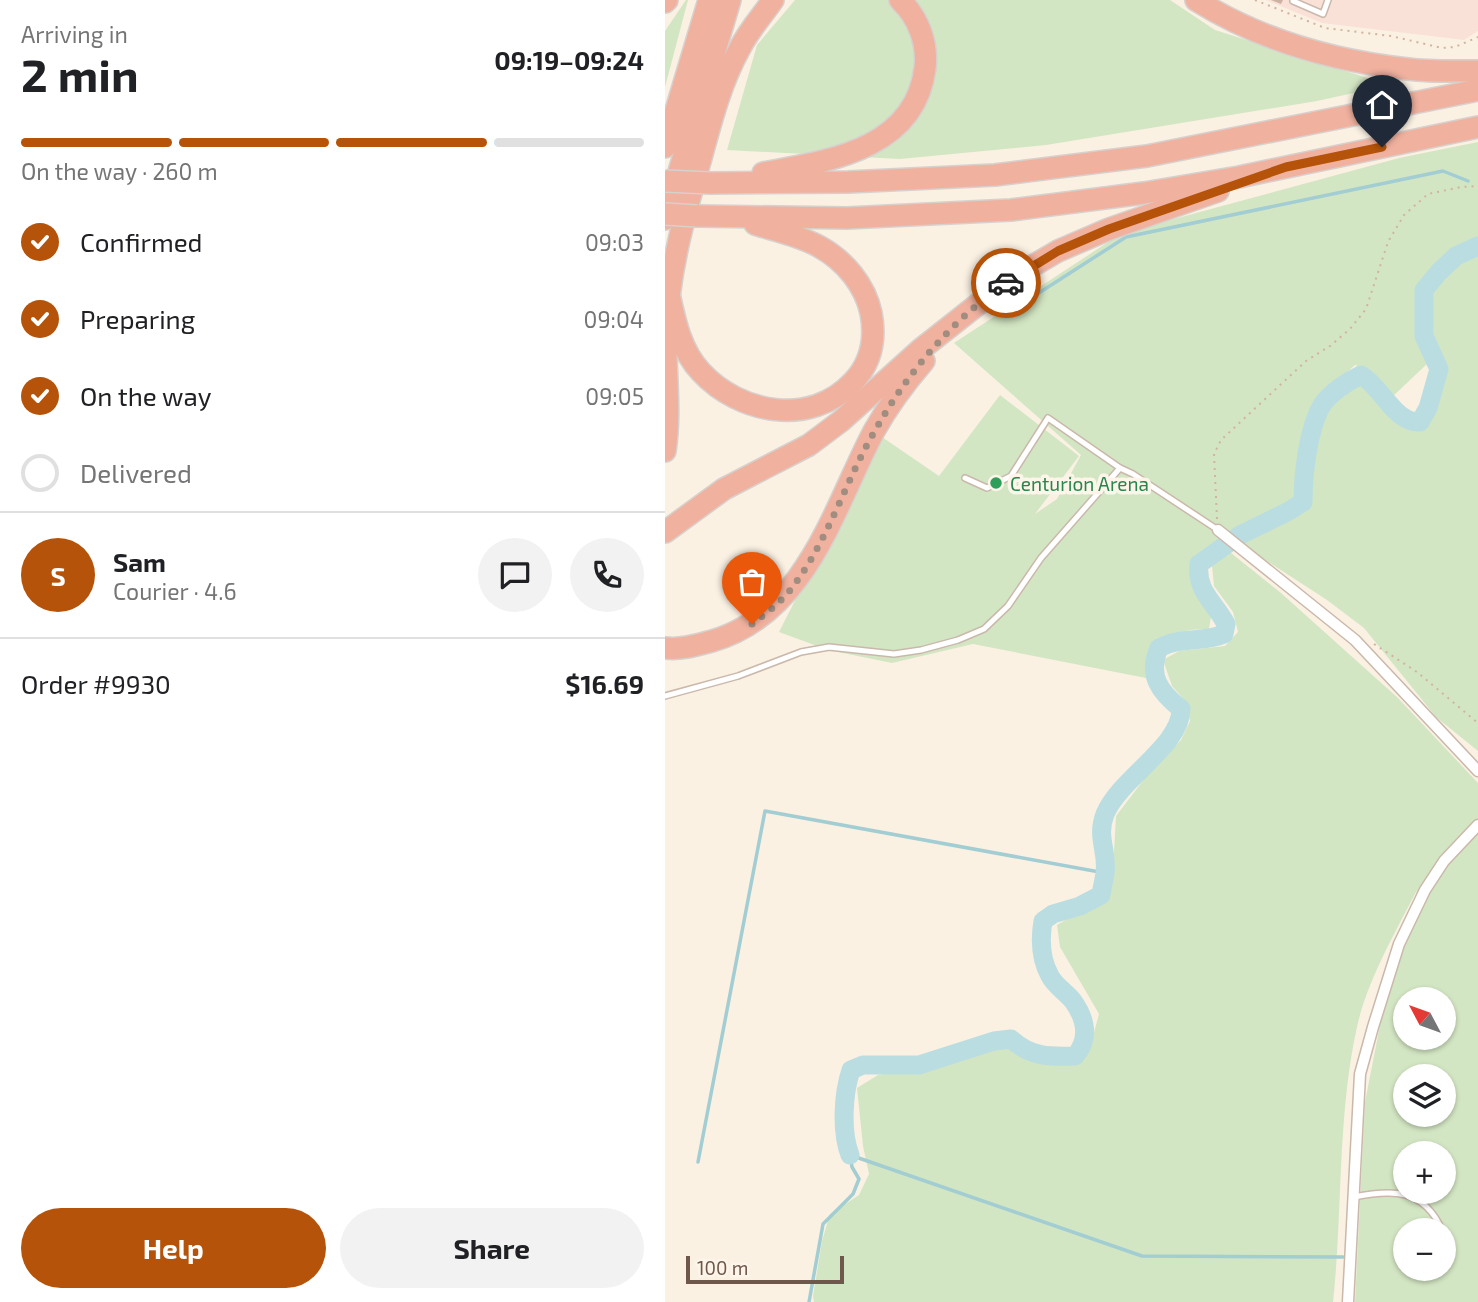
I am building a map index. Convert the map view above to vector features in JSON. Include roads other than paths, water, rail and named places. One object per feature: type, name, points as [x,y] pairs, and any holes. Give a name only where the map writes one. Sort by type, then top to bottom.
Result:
[{"type":"highway","points":[[665,147],[709,0]]},
{"type":"highway","points":[[730,0],[665,216],[847,218],[1011,210],[1144,193],[1478,127]]},
{"type":"highway","points":[[710,183],[839,158],[868,146],[901,122],[920,90],[926,56],[922,34],[911,13],[900,0]]},
{"type":"highway","points":[[1196,0],[1248,28],[1300,48],[1355,62],[1411,70],[1478,71]]},
{"type":"highway","points":[[665,451],[669,421],[666,336],[678,236],[731,64],[748,33],[773,4]]},
{"type":"highway","points":[[665,181],[848,182],[995,175],[1147,156],[1478,90]]},
{"type":"highway","points":[[665,532],[724,489],[809,445],[996,290],[1058,251],[1120,225],[1286,167]]},
{"type":"highway","points":[[669,294],[683,346],[700,371],[724,393],[756,407],[787,411],[820,406],[843,393],[860,374],[870,355],[874,330],[868,300],[855,277],[820,247],[733,218]]},
{"type":"highway","points":[[668,648],[714,640],[752,624],[790,589],[829,528],[875,430],[901,388],[959,320]]},
{"type":"street","points":[[1218,530],[1355,640],[1478,771]]},
{"type":"street","points":[[1348,1302],[1360,1074],[1399,944],[1425,890],[1444,861],[1478,825]]},
{"type":"lane","points":[[1293,1],[1323,13],[1328,0]]},
{"type":"lane","points":[[965,478],[987,488],[1011,476],[1048,418],[1120,468],[1218,530]]},
{"type":"lane","points":[[665,696],[738,676],[801,652],[829,647],[894,654],[958,640],[984,629],[1008,606],[1041,558],[1120,468]]},
{"type":"lane","points":[[1354,1197],[1394,1192],[1413,1196],[1431,1210],[1435,1218]]},
{"type":"waterway","points":[[1031,298],[1126,237],[1443,171],[1468,181]]},
{"type":"waterway","points":[[850,1155],[845,1135],[844,1113],[851,1070],[863,1065],[919,1065],[994,1041],[1011,1039],[1041,1055],[1075,1056],[1080,1049],[1085,1029],[1081,1015],[1047,970],[1042,949],[1043,921],[1053,914],[1080,906],[1101,895],[1105,873],[1102,837],[1105,814],[1123,788],[1161,749],[1178,723],[1181,709],[1162,690],[1155,675],[1154,667],[1159,648],[1175,642],[1224,634],[1226,624],[1203,589],[1199,564],[1240,535],[1303,502],[1307,452],[1313,426],[1325,401],[1345,384],[1361,375],[1395,411],[1411,421],[1420,422],[1428,408],[1439,369],[1424,336],[1424,290],[1456,256],[1478,246]]},
{"type":"waterway","points":[[698,1162],[765,811],[1105,873]]},
{"type":"waterway","points":[[809,1302],[823,1224],[853,1194],[859,1179],[852,1167],[850,1155],[1142,1256],[1343,1257]]},
{"type":"place","name":"Centurion Arena","points":[[996,483]]}]
